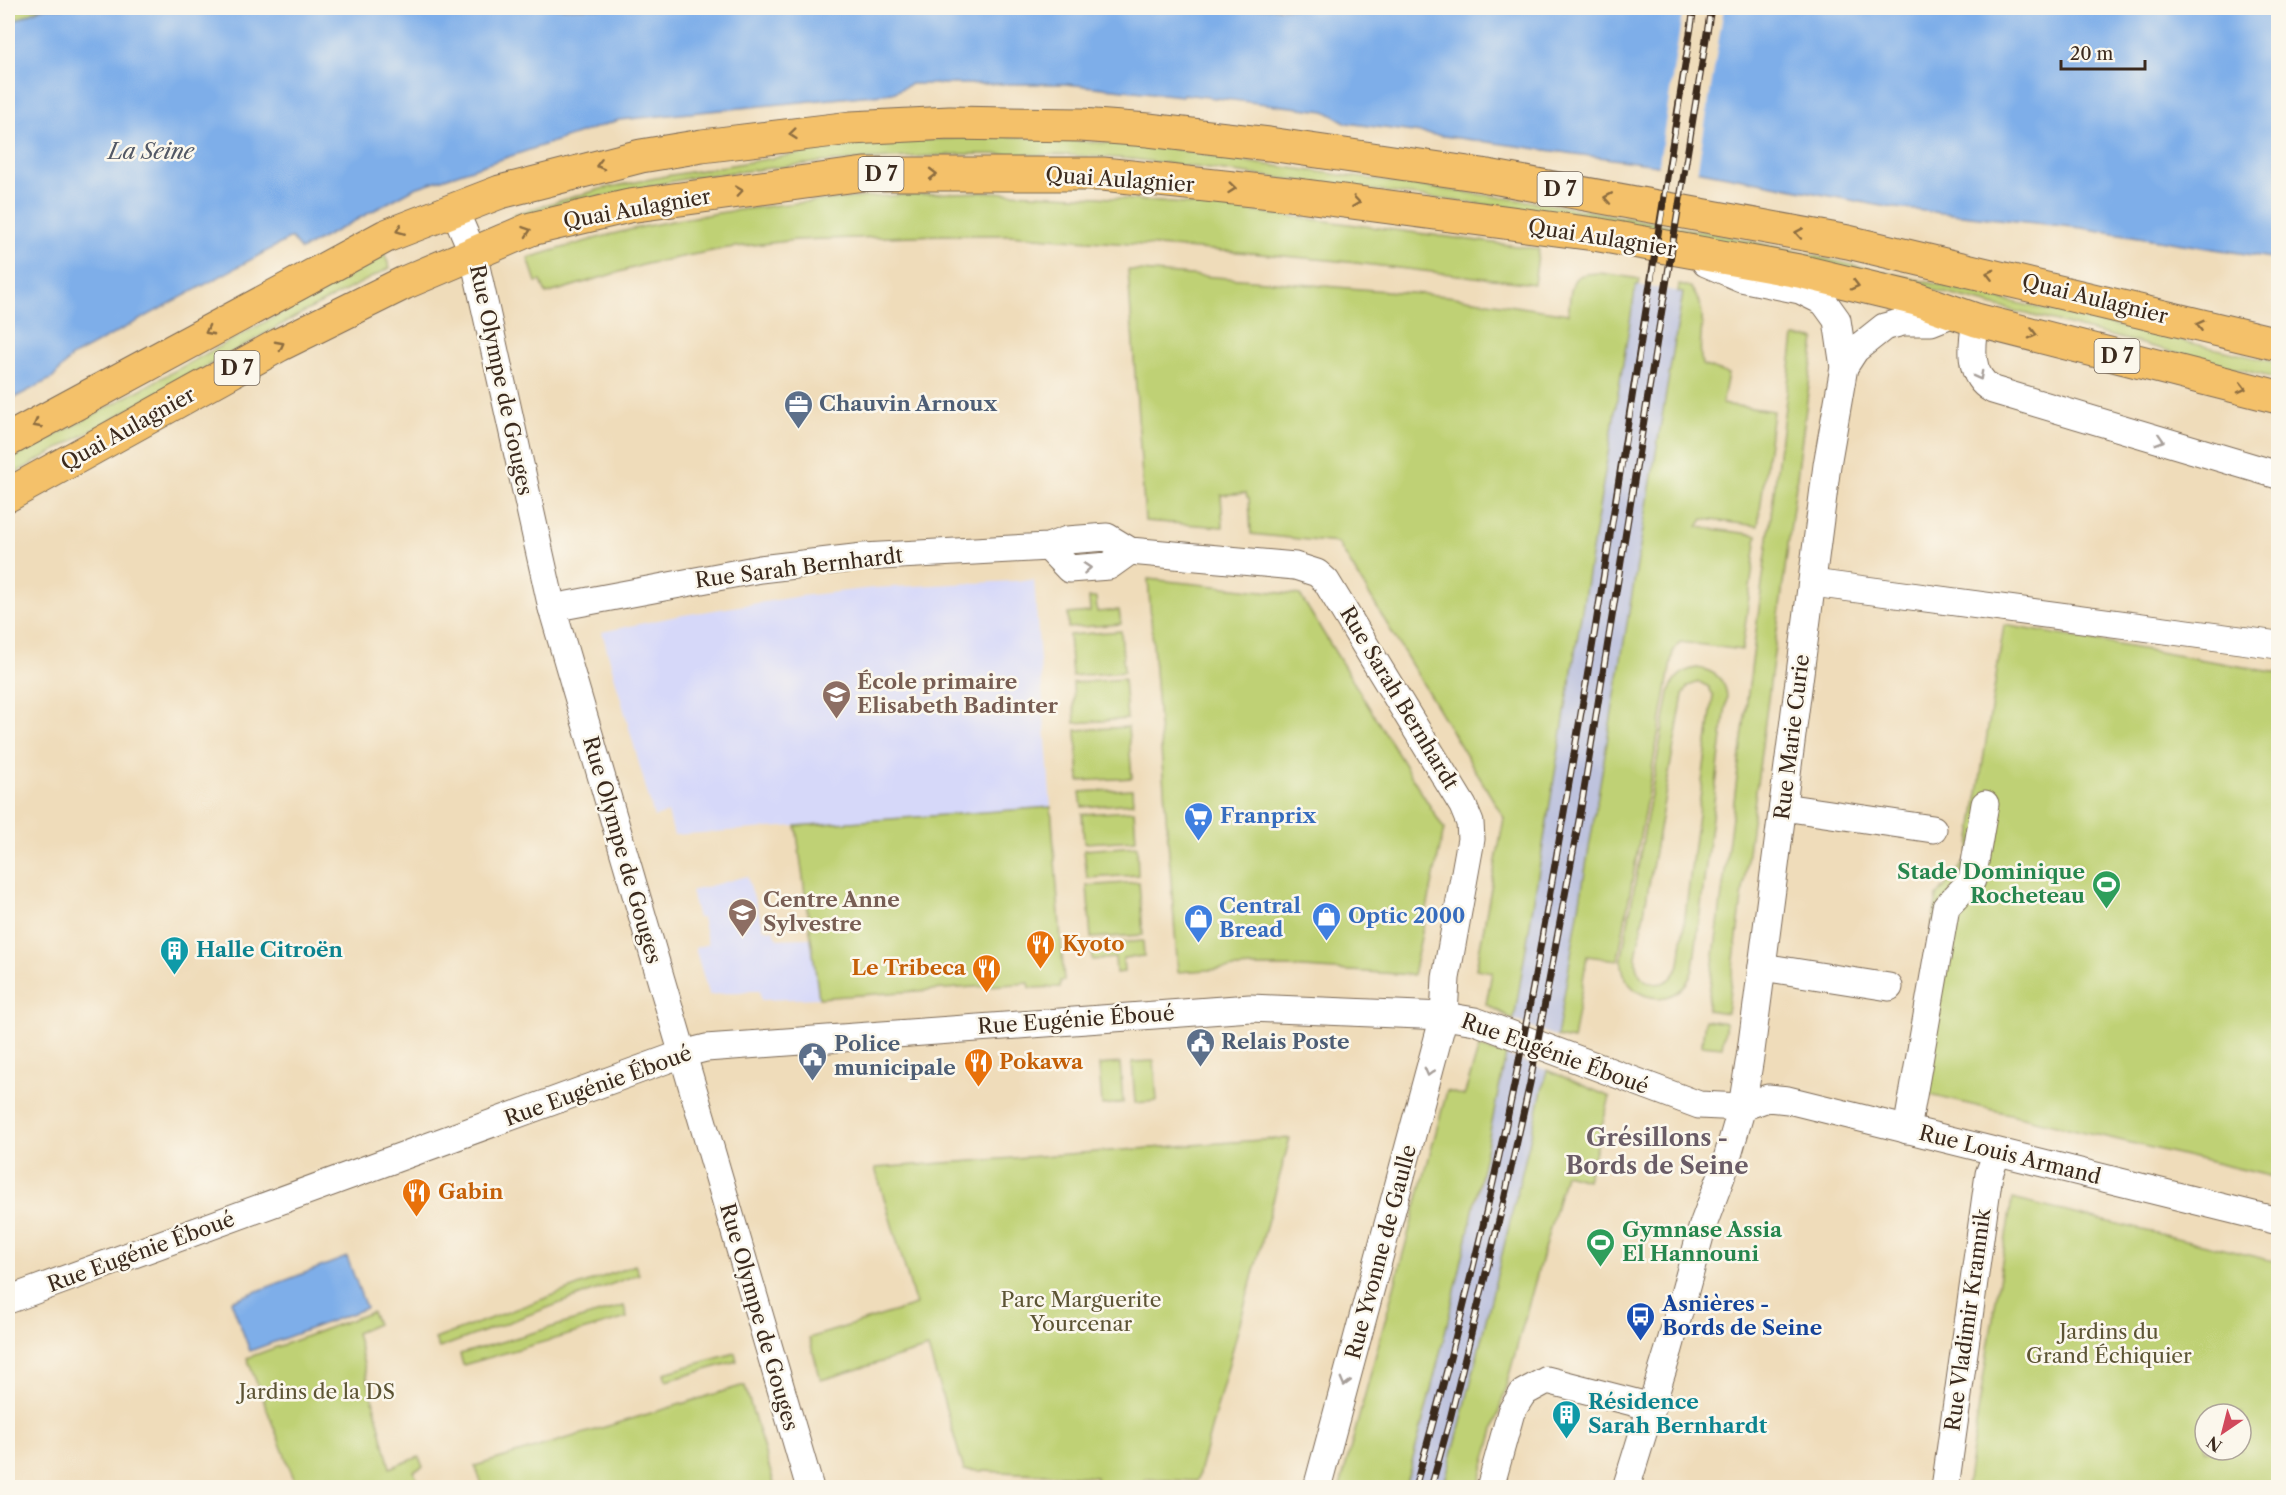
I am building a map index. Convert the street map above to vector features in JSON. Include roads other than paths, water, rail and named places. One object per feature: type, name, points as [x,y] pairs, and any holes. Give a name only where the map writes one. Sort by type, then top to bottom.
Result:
[{"type":"main road","name":"Quai Aulagnier","points":[[8,440],[386,236],[454,208],[511,189],[641,156],[775,136],[851,128],[950,123],[1081,125],[1148,130],[1269,144],[1482,175],[1848,242],[2278,344]]},
{"type":"main road","name":"Quai Aulagnier","points":[[8,495],[279,345],[404,283],[531,229],[629,206],[864,174],[1103,174],[1298,195],[1594,234],[1799,271],[1916,299],[1966,316],[2278,397]]},
{"type":"street","name":"Rue Olympe de Gouges","points":[[454,208],[473,253],[552,608],[810,1488]]},
{"type":"street","name":"Rue Marie Curie","points":[[1626,1488],[1652,1407],[1703,1226],[1724,1169],[1742,1107],[1827,465],[1844,367],[1837,320],[1824,302],[1800,290],[1741,278],[1674,249]]},
{"type":"street","name":"Rue Marie Curie","points":[[1844,367],[1855,350],[1884,327],[1903,322],[1931,322],[1966,316]]},
{"type":"street","points":[[1966,316],[1973,363],[1983,385],[1993,390],[2278,475]]},
{"type":"street","name":"Rue Sarah Bernhardt","points":[[552,608],[760,569],[863,556],[1048,547],[1067,540],[1107,537],[1130,551],[1295,566],[1317,573],[1333,589],[1463,806],[1470,823],[1469,849],[1446,978],[1444,1016]]},
{"type":"street","points":[[1812,582],[2278,645]]},
{"type":"street","points":[[1907,1130],[1946,907],[1972,880],[1985,804]]},
{"type":"street","points":[[1783,807],[1933,829]]},
{"type":"street","points":[[1762,967],[1889,987]]},
{"type":"street","name":"Rue Eugénie Éboué","points":[[8,1300],[682,1054],[706,1048],[1250,1008],[1444,1016],[1475,1021],[1699,1106],[1742,1107]]},
{"type":"street","name":"Rue Yvonne de Gaulle","points":[[1317,1488],[1444,1016]]},
{"type":"street","name":"Rue Louis Armand","points":[[1742,1107],[1768,1098],[1788,1100],[2278,1221]]},
{"type":"street","name":"Rue Vladimir Kramnik","points":[[1944,1488],[1989,1174],[1997,1153]]},
{"type":"street","points":[[1490,1488],[1511,1412],[1522,1394],[1547,1380],[1652,1407]]},
{"type":"water","name":"La Seine","points":[[42,8],[2278,8],[2278,259],[2082,228],[1887,207],[1701,171],[1347,123],[1325,111],[1183,94],[1182,96],[1065,84],[911,84],[893,93],[619,120],[415,188],[301,250],[291,238],[71,357],[53,378],[8,401],[8,24]]},
{"type":"water","points":[[347,1257],[366,1308],[250,1351],[231,1301]]},
{"type":"railway","points":[[1415,1488],[1482,1231],[1527,1021],[1594,636],[1694,8]]},
{"type":"railway","points":[[1431,1488],[1504,1200],[1530,1083],[1579,820],[1711,8]]},
{"type":"place","name":"Chauvin Arnoux","points":[[798,430]]},
{"type":"place","name":"École primaire Elisabeth Badinter","points":[[836,720]]},
{"type":"place","name":"Franprix","points":[[1199,842]]},
{"type":"place","name":"Stade Dominique Rocheteau","points":[[2106,910]]},
{"type":"place","name":"Centre Anne Sylvestre","points":[[742,938]]},
{"type":"place","name":"Optic 2000","points":[[1327,942]]},
{"type":"place","name":"Central Bread","points":[[1198,944]]},
{"type":"place","name":"Kyoto","points":[[1041,970]]},
{"type":"place","name":"Halle Citroën","points":[[175,976]]},
{"type":"place","name":"Le Tribeca","points":[[987,994]]},
{"type":"place","name":"Relais Poste","points":[[1200,1068]]},
{"type":"place","name":"Police municipale","points":[[813,1082]]},
{"type":"place","name":"Pokawa","points":[[978,1088]]},
{"type":"place","name":"Gabin","points":[[417,1218]]},
{"type":"place","name":"Gymnase Assia El Hannouni","points":[[1601,1268]]},
{"type":"place","name":"Asnières - Bords de Seine","points":[[1641,1342]]},
{"type":"place","name":"Résidence Sarah Bernhardt","points":[[1567,1440]]},
{"type":"district","name":"Grésillons - Bords de Seine","points":[[1657,1152]]},
{"type":"park label","name":"Parc Marguerite Yourcenar","points":[[1081,1312]]},
{"type":"park label","name":"Jardins du Grand Échiquier","points":[[2109,1344]]},
{"type":"park label","name":"Jardins de la DS","points":[[317,1392]]}]
